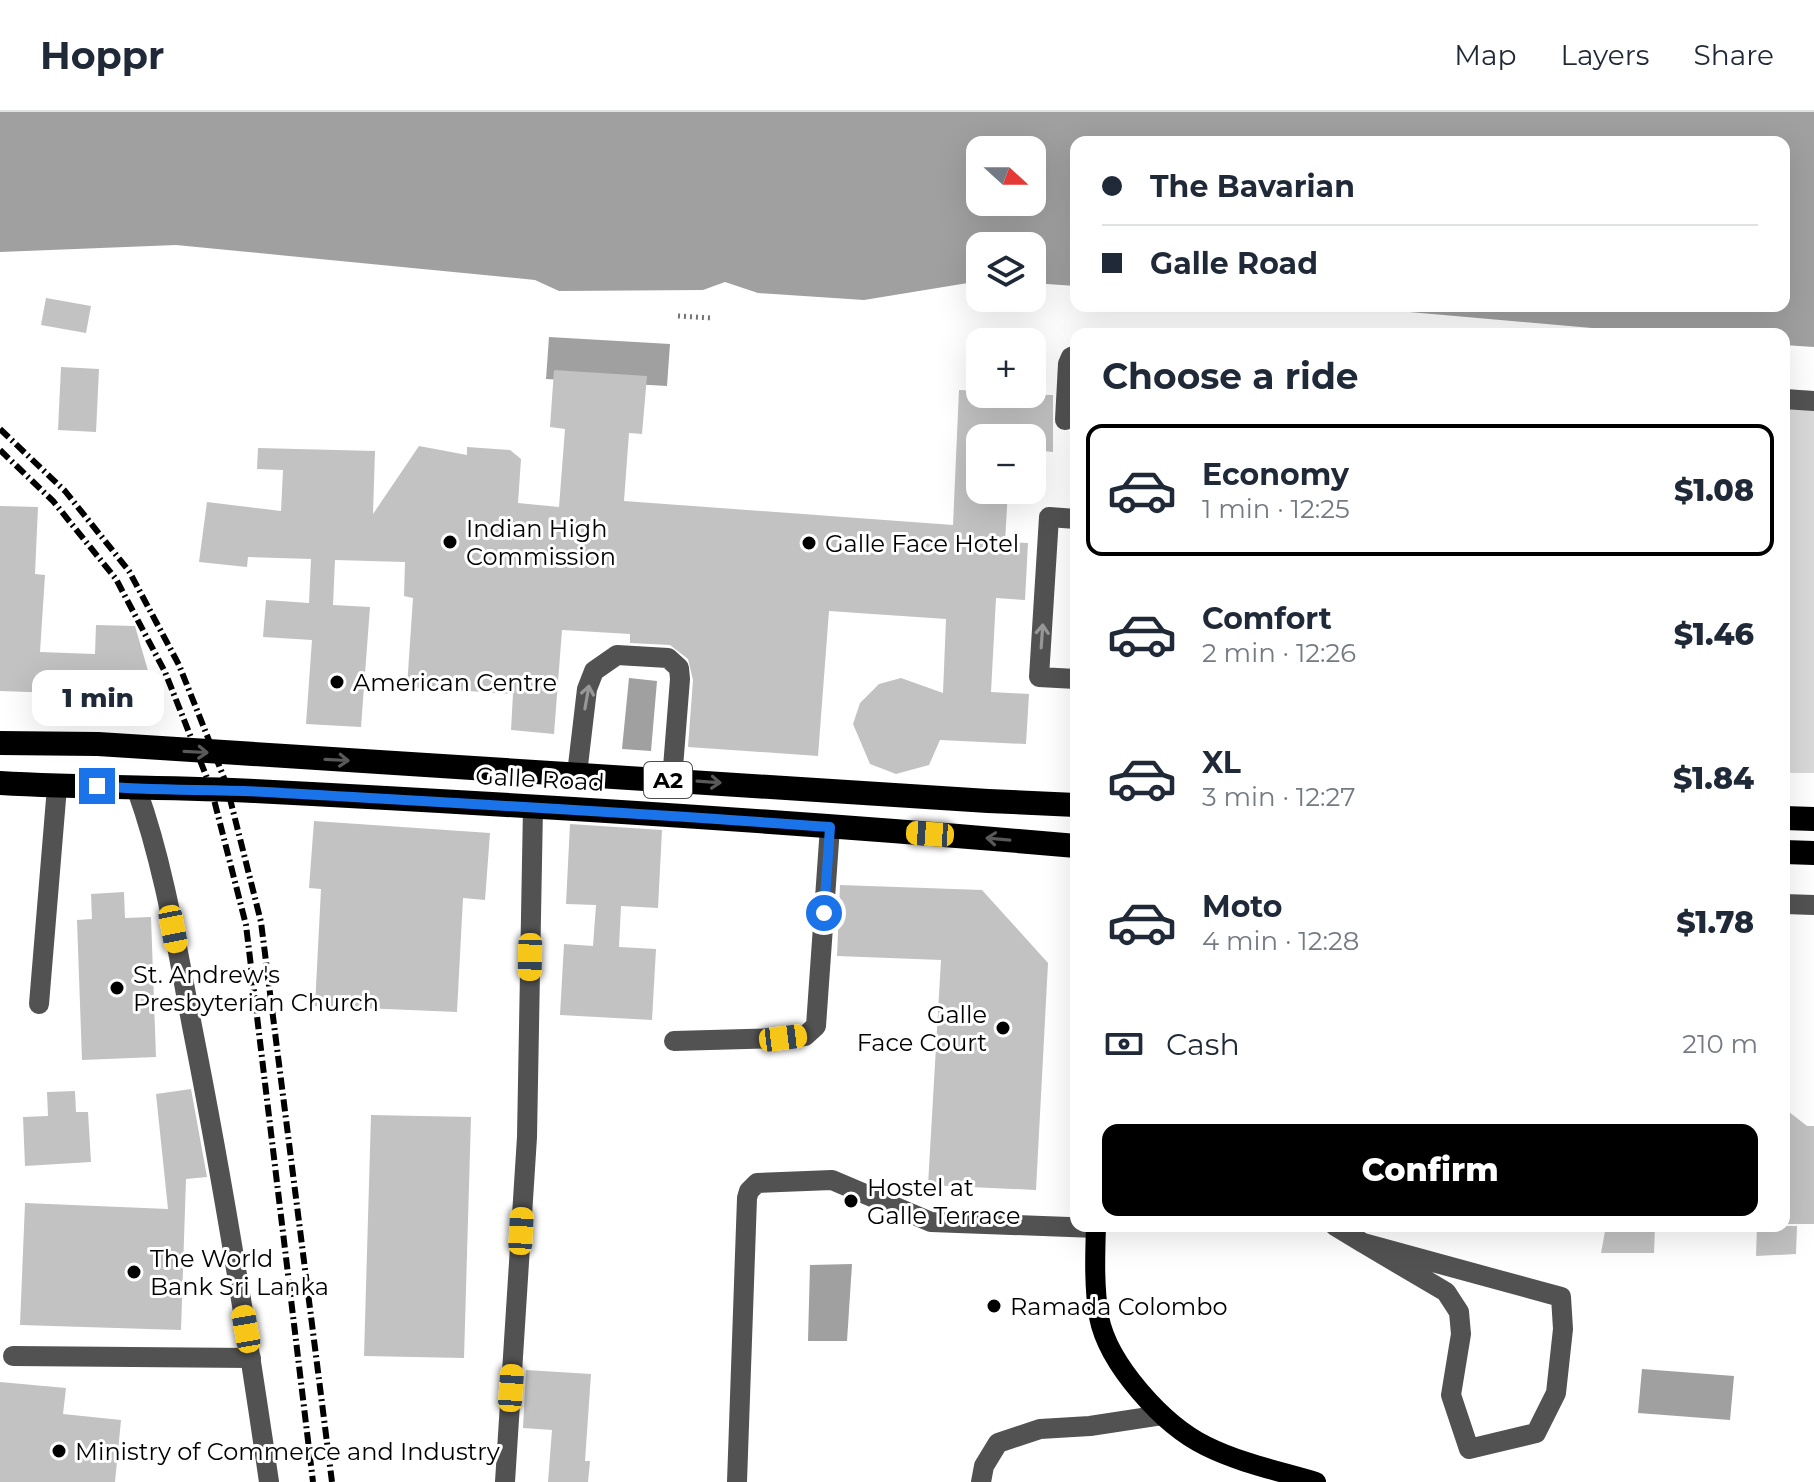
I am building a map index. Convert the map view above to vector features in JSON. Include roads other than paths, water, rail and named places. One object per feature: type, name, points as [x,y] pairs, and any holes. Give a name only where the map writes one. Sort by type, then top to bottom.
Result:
[{"type":"highway","name":"Galle Road","points":[[0,743],[98,744],[1070,805]]},
{"type":"highway","points":[[97,786],[98,744]]},
{"type":"highway","name":"Galle Road","points":[[0,783],[140,790],[250,791],[533,807],[1070,846]]},
{"type":"highway","points":[[1790,818],[1814,819]]},
{"type":"highway","points":[[1790,852],[1814,853]]},
{"type":"main road","points":[[1096,1232],[1100,1320],[1118,1362],[1139,1390],[1162,1415],[1204,1445],[1316,1482]]},
{"type":"street","points":[[1065,420],[1070,359]]},
{"type":"street","points":[[1790,399],[1814,401]]},
{"type":"street","points":[[1070,519],[1049,517],[1039,677],[1070,679]]},
{"type":"street","points":[[577,774],[587,689],[594,671],[617,655],[668,658],[679,668],[680,679],[672,780]]},
{"type":"street","points":[[39,1004],[57,787]]},
{"type":"street","points":[[140,790],[176,945],[206,1097],[269,1482]]},
{"type":"street","points":[[505,1482],[527,1137],[533,807]]},
{"type":"street","points":[[674,1041],[805,1036],[816,1026],[830,827]]},
{"type":"street","points":[[1790,904],[1814,905]]},
{"type":"street","points":[[737,1482],[747,1198],[757,1183],[832,1180],[931,1222],[1070,1226]]},
{"type":"street","points":[[1345,1232],[1363,1243],[1446,1292],[1459,1312],[1461,1334],[1451,1395],[1469,1449],[1536,1433],[1556,1393],[1563,1329],[1561,1297],[1363,1243]]},
{"type":"street","points":[[13,1356],[251,1358]]},
{"type":"street","points":[[981,1482],[984,1466],[998,1443],[1040,1429],[1090,1426],[1162,1415]]},
{"type":"railway","points":[[0,429],[65,491],[129,571],[179,665],[226,783],[261,922],[332,1482]]},
{"type":"railway","points":[[0,450],[53,501],[116,579],[165,672],[211,788],[246,925],[313,1482]]},
{"type":"place","name":"Indian High Commission","points":[[450,542]]},
{"type":"place","name":"Galle Face Hotel","points":[[809,543]]},
{"type":"place","name":"American Centre","points":[[337,682]]},
{"type":"place","name":"St. Andrew's Presbyterian Church","points":[[117,988]]},
{"type":"place","name":"Galle Face Court","points":[[1003,1028]]},
{"type":"place","name":"Hostel at Galle Terrace","points":[[851,1201]]},
{"type":"place","name":"The World Bank Sri Lanka","points":[[134,1272]]},
{"type":"place","name":"Ramada Colombo","points":[[994,1306]]},
{"type":"place","name":"Ministry of Commerce and Industry","points":[[59,1451]]}]
